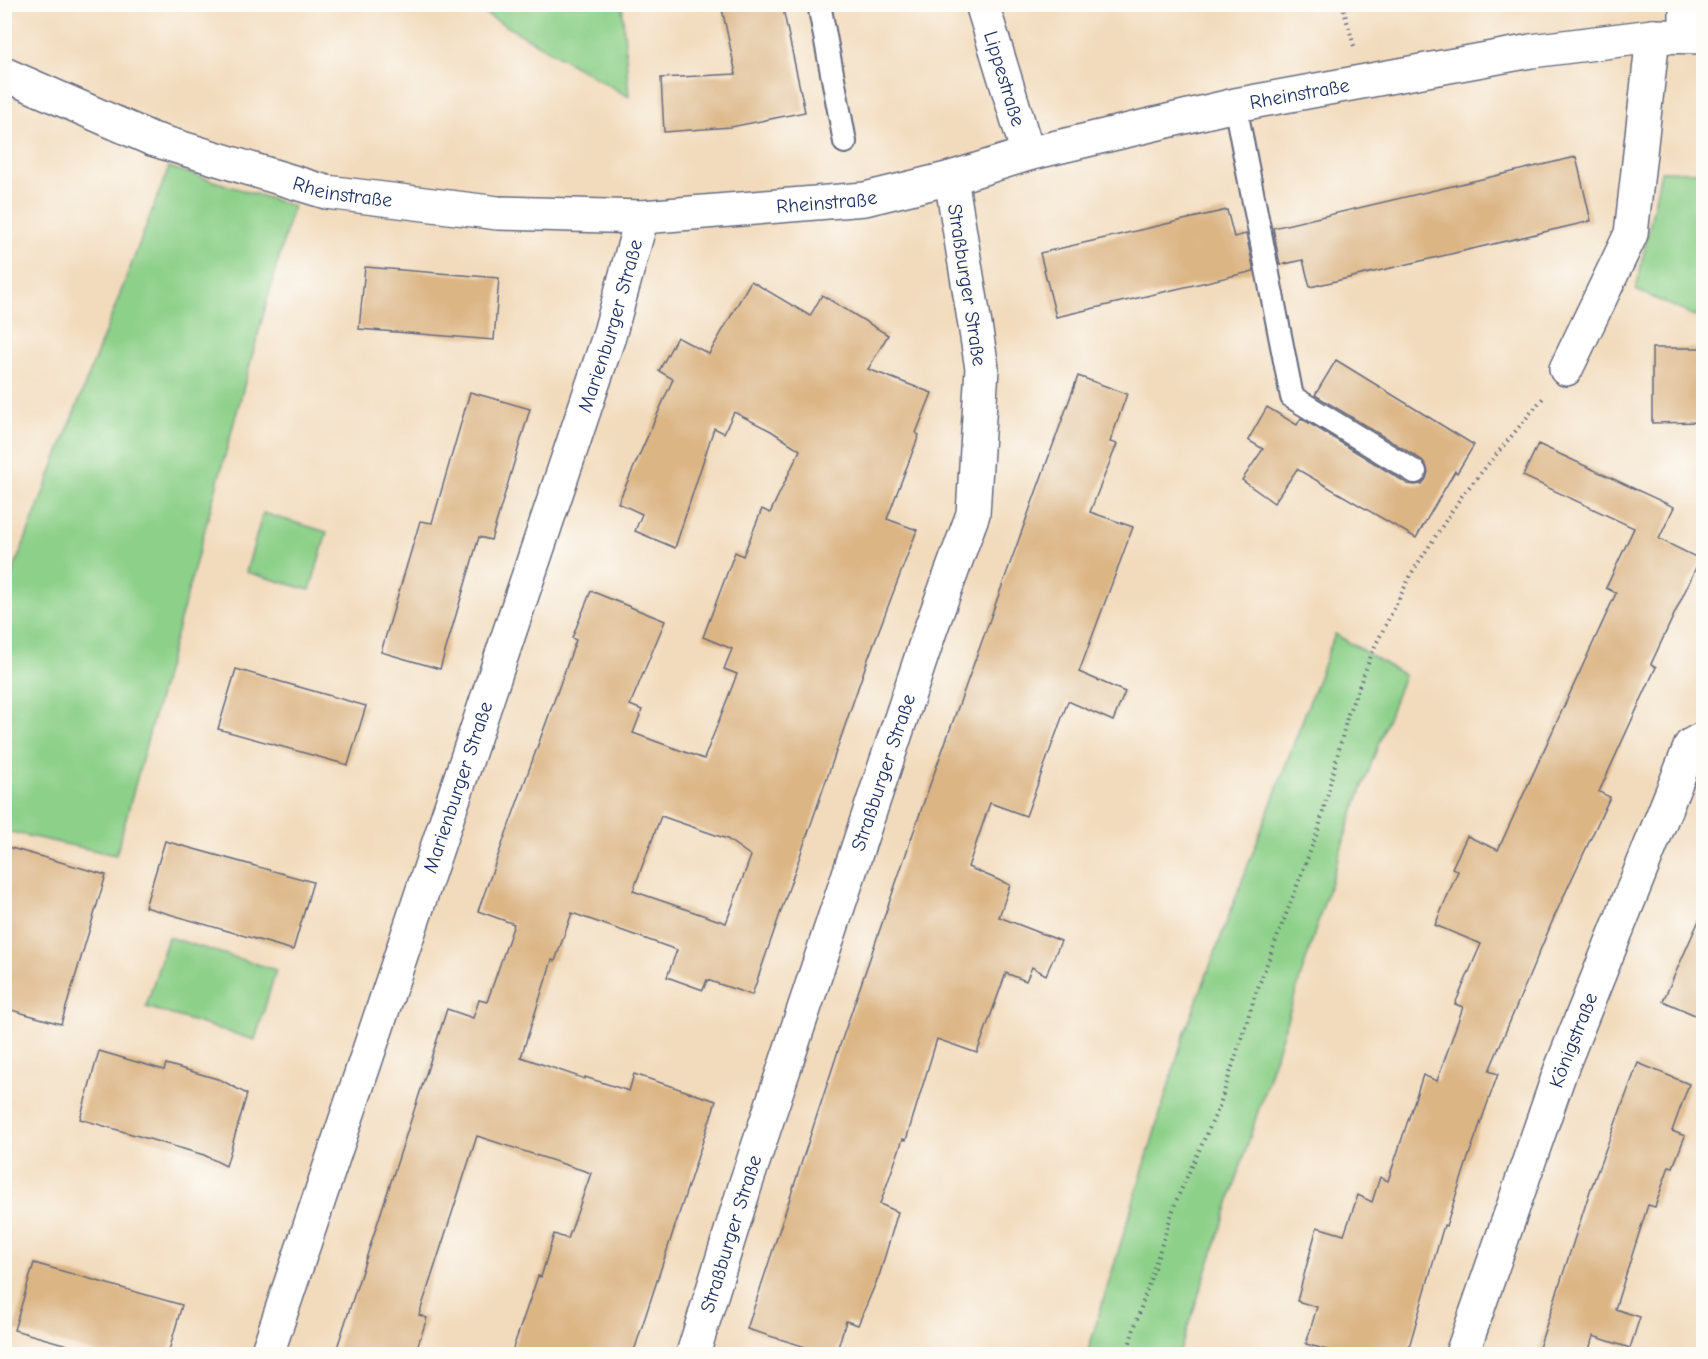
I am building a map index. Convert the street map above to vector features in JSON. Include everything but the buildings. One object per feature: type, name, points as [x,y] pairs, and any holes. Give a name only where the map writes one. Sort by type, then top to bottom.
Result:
[{"type":"street","name":"Lippestraße","points":[[982,4],[1028,154]]},
{"type":"street","name":"Rheinstraße","points":[[4,74],[152,139],[326,192],[498,213],[642,217],[866,200],[951,178],[1028,154],[1235,105],[1531,51],[1653,36],[1692,26]]},
{"type":"street","points":[[1566,369],[1631,234],[1653,36]]},
{"type":"street","name":"Straßburger Straße","points":[[693,1354],[749,1172],[931,628],[973,514],[982,368],[951,178]]},
{"type":"street","name":"Marienburger Straße","points":[[267,1354],[609,336],[642,217]]},
{"type":"street","name":"Königstraße","points":[[1462,1354],[1561,1069],[1691,745],[1704,738]]},
{"type":"lane","points":[[819,4],[845,142]]},
{"type":"lane","points":[[1235,105],[1292,397],[1414,472]]},
{"type":"path","points":[[1127,1354],[1176,1201],[1219,1107],[1257,990],[1318,831],[1348,714],[1376,646],[1413,571],[1461,497],[1566,369]]},
{"type":"green space","points":[[470,5],[622,5],[629,97]]},
{"type":"green space","points":[[169,167],[293,206],[116,855],[5,831],[5,592]]},
{"type":"green space","points":[[1661,171],[1703,172],[1703,316],[1699,318],[1636,290]]},
{"type":"green space","points":[[263,513],[327,532],[310,590],[246,572]]},
{"type":"green space","points":[[1335,634],[1404,675],[1350,821],[1179,1354],[1087,1354],[1184,1035]]},
{"type":"green space","points":[[168,937],[276,970],[255,1040],[146,1007]]}]
